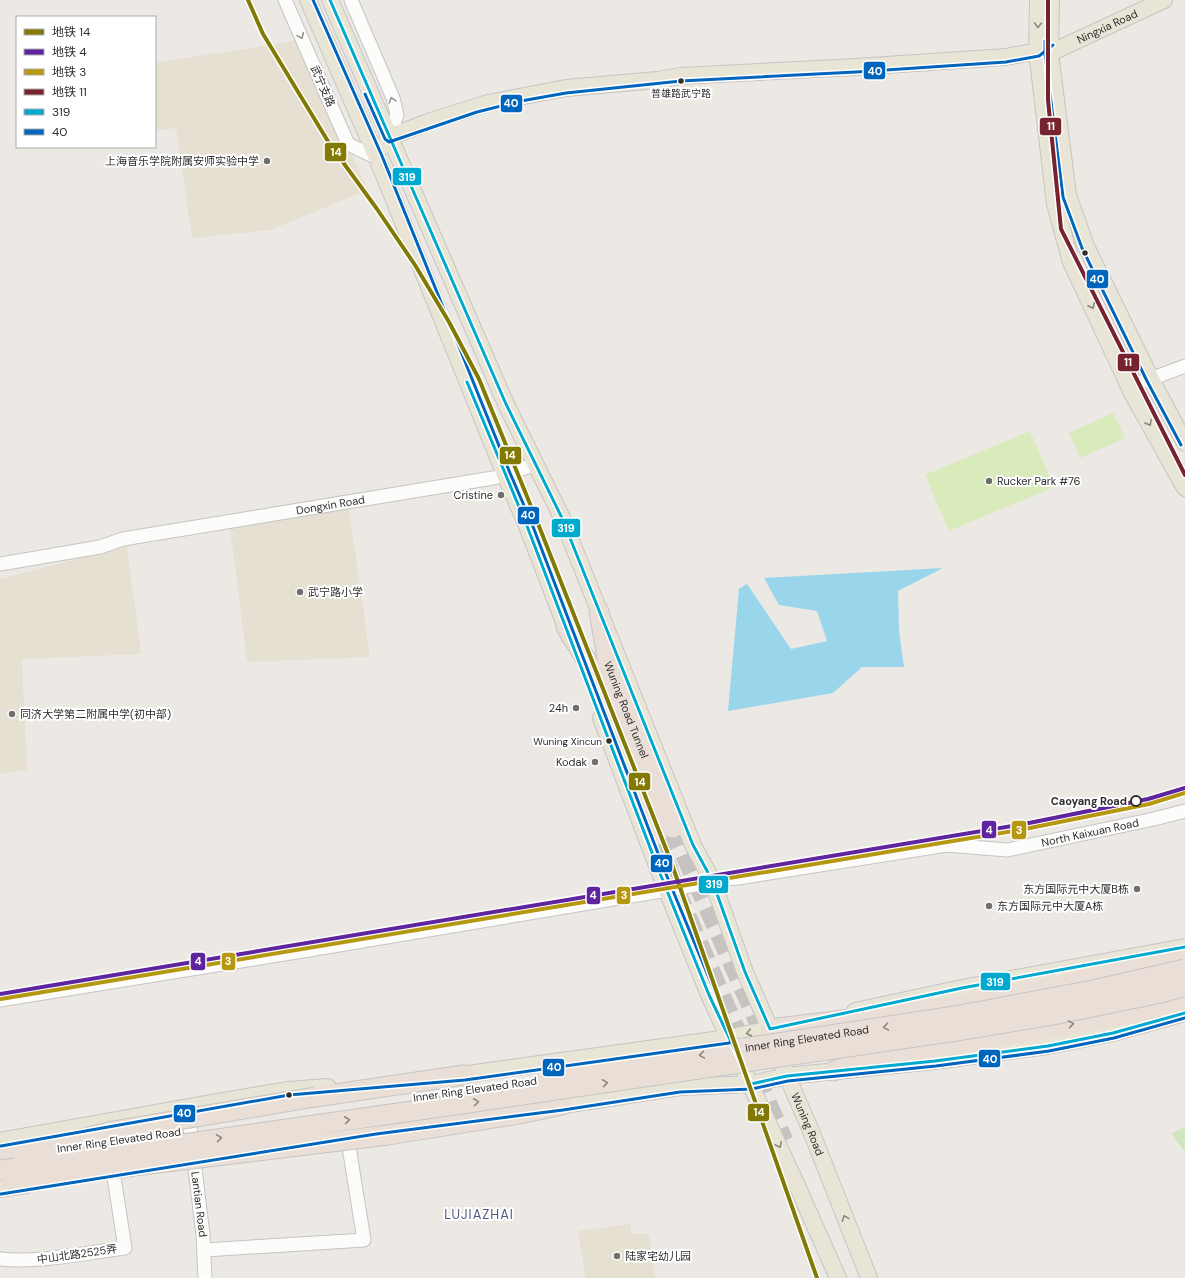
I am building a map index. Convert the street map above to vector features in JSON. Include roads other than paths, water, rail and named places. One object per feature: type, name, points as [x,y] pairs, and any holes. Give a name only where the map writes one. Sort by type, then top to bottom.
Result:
[{"type":"highway","name":"Wuning Road Tunnel","points":[[566,627],[592,669],[665,832],[608,663],[599,611]]},
{"type":"highway","points":[[770,1029],[970,1004],[1142,967],[1185,955]]},
{"type":"highway","name":"Inner Ring Elevated Road","points":[[0,1157],[465,1090],[955,1016],[1093,990],[1185,969]]},
{"type":"highway","name":"Inner Ring Elevated Road","points":[[0,1170],[956,1031],[1053,1015],[1161,993],[1185,986]]},
{"type":"highway","points":[[833,1071],[874,1058],[1133,1014],[1185,1000]]},
{"type":"highway","points":[[24,1154],[113,1131],[315,1097],[464,1076]]},
{"type":"highway","points":[[0,1182],[388,1135],[519,1114],[562,1105]]},
{"type":"main road","points":[[308,0],[377,158],[527,526],[709,995],[751,1084],[838,1278]]},
{"type":"main road","name":"Wuning Road","points":[[330,0],[506,404],[562,518],[690,838],[712,880],[744,972],[770,1029],[788,1076],[812,1131],[869,1278]]},
{"type":"main road","points":[[1038,0],[1068,195],[1086,246],[1151,379],[1185,443]]},
{"type":"main road","points":[[1051,0],[1046,48],[1055,204],[1071,262],[1129,388],[1185,488]]},
{"type":"main road","name":"Ningxia Road","points":[[1046,48],[1138,0]]},
{"type":"main road","name":"Ningxia Road","points":[[1046,48],[1164,0]]},
{"type":"main road","points":[[377,158],[389,137],[431,121],[488,103],[566,88],[658,80],[681,76],[848,68],[967,58],[1006,57],[1046,48]]},
{"type":"main road","points":[[0,1141],[288,1090],[464,1076],[728,1038],[962,988],[1185,947]]},
{"type":"main road","points":[[0,1189],[375,1129],[562,1105],[680,1087],[751,1084],[788,1076],[935,1061],[1048,1046],[1113,1033],[1185,1013]]},
{"type":"street","name":"武宁支路","points":[[285,0],[348,144],[377,158]]},
{"type":"street","points":[[350,0],[392,98],[397,115],[389,137]]},
{"type":"street","points":[[1129,388],[1185,366]]},
{"type":"street","name":"Dongxin Road","points":[[0,564],[100,547],[123,539],[505,475],[536,464]]},
{"type":"street","name":"Dongxin Road","points":[[0,556],[108,536],[123,539]]},
{"type":"street","name":"North Kaixuan Road","points":[[0,1000],[667,890],[701,884],[712,880],[738,878],[947,845],[1007,850],[1185,811]]},
{"type":"street","name":"Lantian Road","points":[[187,1107],[204,1250],[205,1278]]},
{"type":"street","points":[[204,1250],[365,1245],[349,1147]]},
{"type":"street","name":"中山北路2525弄","points":[[0,1258],[32,1260],[125,1248],[113,1171]]},
{"type":"water","points":[[943,568],[898,591],[899,631],[904,667],[862,667],[833,693],[728,711],[739,589],[747,584],[791,649],[827,641],[817,611],[779,605],[764,578]]},
{"type":"tunnel","points":[[673,828],[769,1047]]},
{"type":"tunnel","points":[[657,835],[674,886],[784,1141]]},
{"type":"metro line","name":"14","points":[[248,0],[263,34],[329,143],[377,209],[415,265],[449,322],[479,379],[535,516],[670,859],[817,1278]]},
{"type":"metro line","name":"11","points":[[1048,0],[1048,100],[1061,229],[1185,475]]},
{"type":"metro line","name":"4","points":[[0,994],[1024,824],[1148,799],[1185,788]]},
{"type":"metro line","name":"3","points":[[1,999],[1025,829],[1149,804],[1185,793]]},
{"type":"place","name":"普雄路武宁路","points":[[681,81]]},
{"type":"place","name":"上海音乐学院附属安师实验中学","points":[[267,161]]},
{"type":"place","name":"Rucker Park #76","points":[[989,481]]},
{"type":"place","name":"Cristine","points":[[501,495]]},
{"type":"place","name":"武宁路小学","points":[[300,592]]},
{"type":"place","name":"24h","points":[[576,708]]},
{"type":"place","name":"同济大学第二附属中学(初中部)","points":[[12,714]]},
{"type":"place","name":"Wuning Xincun","points":[[609,741]]},
{"type":"place","name":"Kodak","points":[[595,762]]},
{"type":"place","name":"Caoyang Road","points":[[1136,801]]},
{"type":"place","name":"东方国际元中大厦B栋","points":[[1137,889]]},
{"type":"place","name":"东方国际元中大厦A栋","points":[[989,906]]},
{"type":"place","name":"陆家宅幼儿园","points":[[617,1256]]},
{"type":"district","name":"LUJIAZHAI","points":[[479,1214]]}]
